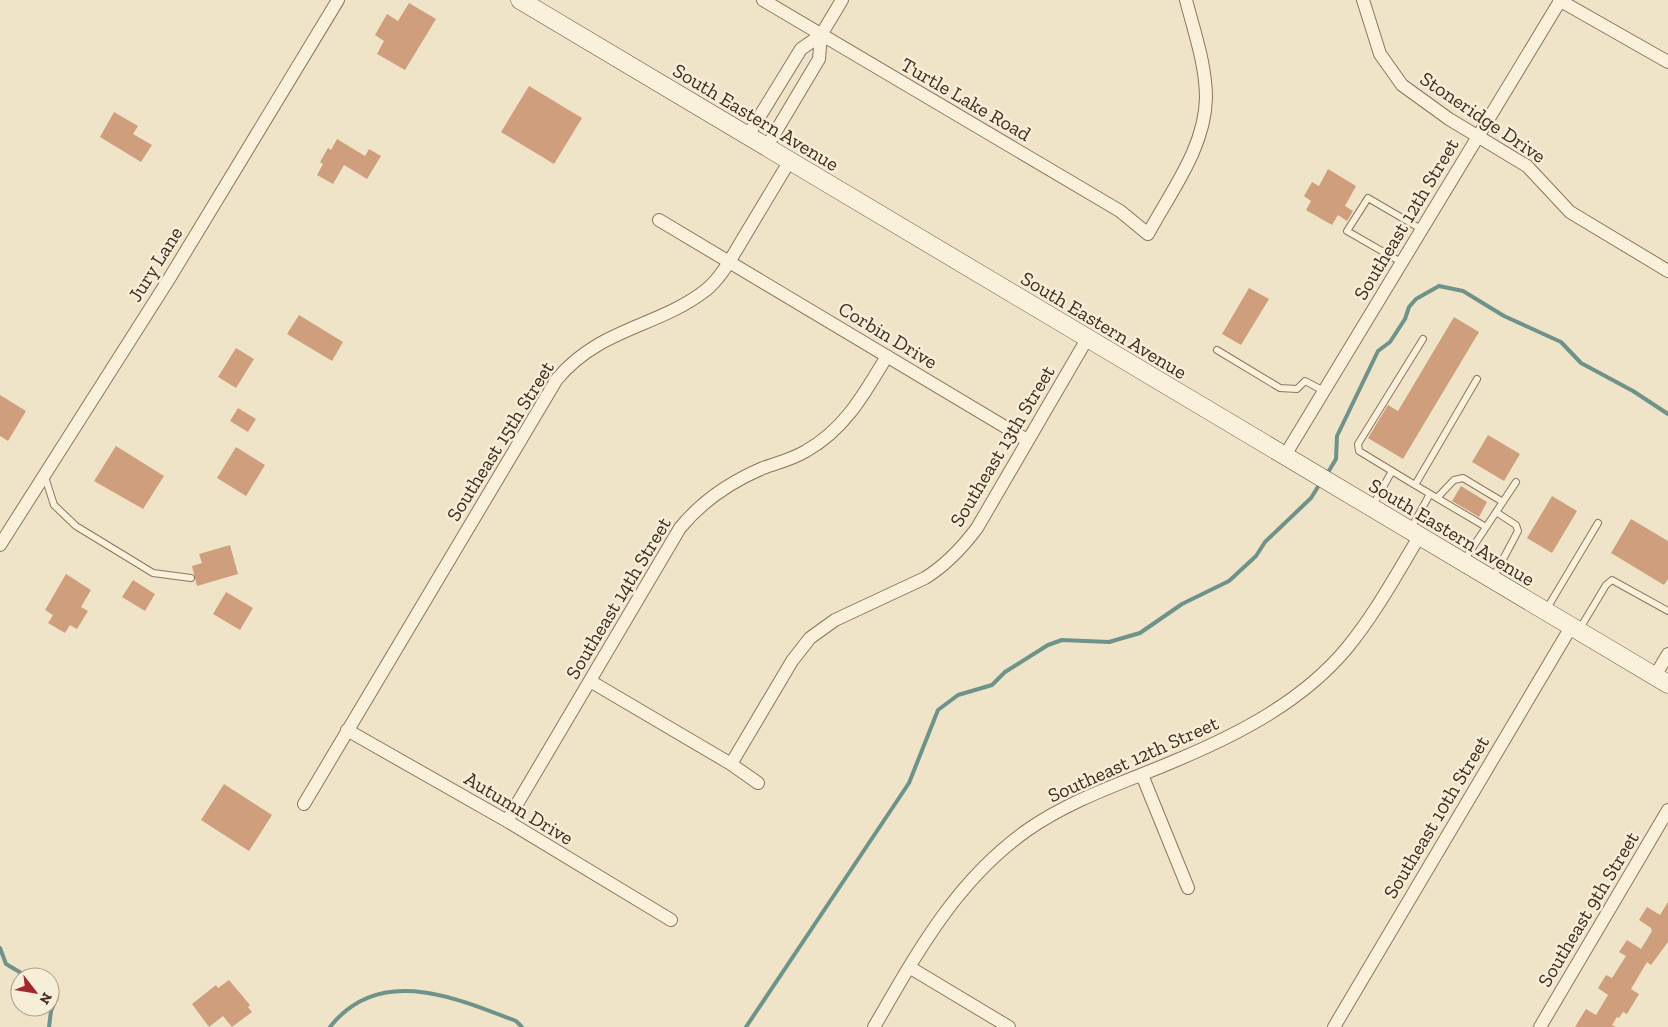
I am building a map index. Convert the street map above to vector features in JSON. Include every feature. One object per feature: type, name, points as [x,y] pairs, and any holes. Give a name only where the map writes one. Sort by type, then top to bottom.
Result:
[{"type":"main road","name":"South Eastern Avenue","points":[[520,0],[1284,458],[1661,680]]},
{"type":"street","name":"Jury Lane","points":[[0,545],[174,270],[338,0]]},
{"type":"street","name":"Turtle Lake Road","points":[[763,0],[1120,211],[1148,234],[1191,159],[1204,115],[1206,98],[1204,75],[1186,0]]},
{"type":"street","points":[[747,137],[801,48],[821,35],[842,0]]},
{"type":"street","name":"Stoneridge Drive","points":[[1363,0],[1380,54],[1398,79],[1421,100],[1534,171],[1560,204],[1570,212],[1668,271]]},
{"type":"street","points":[[1560,0],[1668,62]]},
{"type":"street","name":"Southeast 12th Street","points":[[1284,458],[1560,0]]},
{"type":"street","points":[[766,148],[820,59],[821,35]]},
{"type":"street","name":"Southeast 15th Street","points":[[304,804],[557,379],[578,358],[604,340],[684,305],[709,288],[728,262],[789,162]]},
{"type":"street","name":"Corbin Drive","points":[[659,220],[1027,440]]},
{"type":"street","name":"Southeast 13th Street","points":[[731,764],[792,661],[810,638],[835,620],[925,578],[952,558],[977,528],[1088,339]]},
{"type":"street","name":"Southeast 14th Street","points":[[507,821],[672,540],[690,517],[730,484],[805,452],[830,434],[849,417],[887,356]]},
{"type":"street","name":"Southeast 12th Street","points":[[874,1027],[909,967],[969,881],[1007,846],[1071,804],[1213,745],[1246,728],[1301,692],[1346,650],[1362,629],[1385,595],[1414,534]]},
{"type":"street","name":"Southeast 10th Street","points":[[1334,1027],[1575,629]]},
{"type":"street","points":[[1661,680],[1668,654]]},
{"type":"street","points":[[590,681],[731,764],[758,783]]},
{"type":"street","name":"Autumn Drive","points":[[347,730],[507,821],[671,920]]},
{"type":"street","points":[[1142,775],[1188,888]]},
{"type":"street","name":"Southeast 9th Street","points":[[1540,1027],[1668,810]]},
{"type":"street","points":[[909,967],[1009,1027]]},
{"type":"lane","points":[[1401,262],[1347,231],[1368,198],[1421,230]]},
{"type":"lane","points":[[1423,339],[1358,444],[1359,451],[1486,527]]},
{"type":"lane","points":[[1217,350],[1280,388],[1297,390],[1305,381],[1324,392]]},
{"type":"lane","points":[[1415,485],[1477,379]]},
{"type":"lane","points":[[1371,508],[1392,471]]},
{"type":"lane","points":[[45,476],[54,505],[76,526],[153,573],[191,578]]},
{"type":"lane","points":[[1437,498],[1454,480],[1463,478],[1503,502]]},
{"type":"lane","points":[[1462,563],[1516,482]]},
{"type":"lane","points":[[1414,534],[1430,494]]},
{"type":"lane","points":[[1492,580],[1518,531],[1516,525],[1496,512]]},
{"type":"lane","points":[[1545,611],[1598,523]]},
{"type":"lane","points":[[1575,629],[1606,585],[1612,580],[1667,609]]},
{"type":"building","points":[[409,3],[436,19],[405,70],[377,54],[384,41],[375,35],[387,14],[398,21]]},
{"type":"building","points":[[529,86],[582,118],[554,164],[501,132]]},
{"type":"building","points":[[114,112],[138,126],[133,134],[152,145],[141,162],[100,137]]},
{"type":"building","points":[[337,139],[365,156],[369,149],[381,156],[367,179],[344,165],[333,184],[317,175],[323,164],[320,162],[328,148],[331,150]]},
{"type":"building","points":[[1328,169],[1356,186],[1345,206],[1353,211],[1347,221],[1338,215],[1332,225],[1306,210],[1311,201],[1304,196],[1312,182],[1319,186]]},
{"type":"building","points":[[1249,288],[1269,299],[1241,345],[1222,334]]},
{"type":"building","points":[[299,315],[343,342],[332,361],[287,334]]},
{"type":"building","points":[[1454,317],[1479,332],[1403,459],[1368,438],[1388,405],[1398,411]]},
{"type":"building","points":[[236,348],[254,359],[236,388],[218,377]]},
{"type":"building","points":[[0,395],[26,411],[8,441],[0,436]]},
{"type":"building","points":[[238,408],[256,419],[248,432],[230,421]]},
{"type":"building","points":[[1488,435],[1520,454],[1504,481],[1472,462]]},
{"type":"building","points":[[116,446],[164,476],[143,509],[94,481]]},
{"type":"building","points":[[236,447],[265,465],[246,496],[217,478]]},
{"type":"building","points":[[1461,486],[1487,502],[1479,517],[1452,501]]},
{"type":"building","points":[[1552,496],[1577,511],[1552,553],[1527,538]]},
{"type":"building","points":[[1631,519],[1668,541],[1668,579],[1664,585],[1611,553]]},
{"type":"building","points":[[230,545],[238,574],[197,586],[192,566],[202,563],[199,554]]},
{"type":"building","points":[[66,574],[91,590],[81,607],[88,611],[77,629],[70,625],[65,633],[48,623],[53,615],[45,610]]},
{"type":"building","points":[[133,580],[155,594],[145,611],[122,597]]},
{"type":"building","points":[[226,592],[253,608],[240,630],[213,614]]},
{"type":"building","points":[[224,784],[272,815],[249,851],[201,820]]},
{"type":"building","points":[[1668,902],[1668,942],[1651,965],[1647,962],[1631,989],[1639,994],[1627,1014],[1623,1012],[1619,1018],[1617,1017],[1612,1025],[1616,1027],[1575,1027],[1586,1009],[1596,1015],[1608,995],[1598,988],[1606,975],[1612,978],[1626,956],[1619,952],[1627,940],[1641,949],[1652,931],[1651,928],[1639,920],[1647,907],[1660,915]]},
{"type":"building","points":[[229,980],[250,1005],[248,1007],[252,1012],[232,1027],[223,1016],[209,1027],[192,1004],[216,985],[218,988]]},
{"type":"waterway","points":[[1327,474],[1336,459],[1337,436],[1378,351],[1390,342],[1405,319],[1409,307],[1416,299],[1439,286],[1463,291],[1504,316],[1561,342],[1581,363],[1633,391],[1668,414]]},
{"type":"waterway","points":[[746,1027],[909,783],[938,710],[958,695],[992,685],[1005,672],[1048,645],[1062,640],[1109,642],[1140,633],[1182,604],[1229,581],[1256,556],[1265,542],[1311,498],[1321,482]]},
{"type":"waterway","points":[[0,948],[6,964],[11,967]]},
{"type":"waterway","points":[[330,1027],[350,1008],[371,996],[395,991],[444,996],[469,1003],[516,1021],[522,1027]]},
{"type":"waterway","points":[[49,1027],[50,1017]]}]
